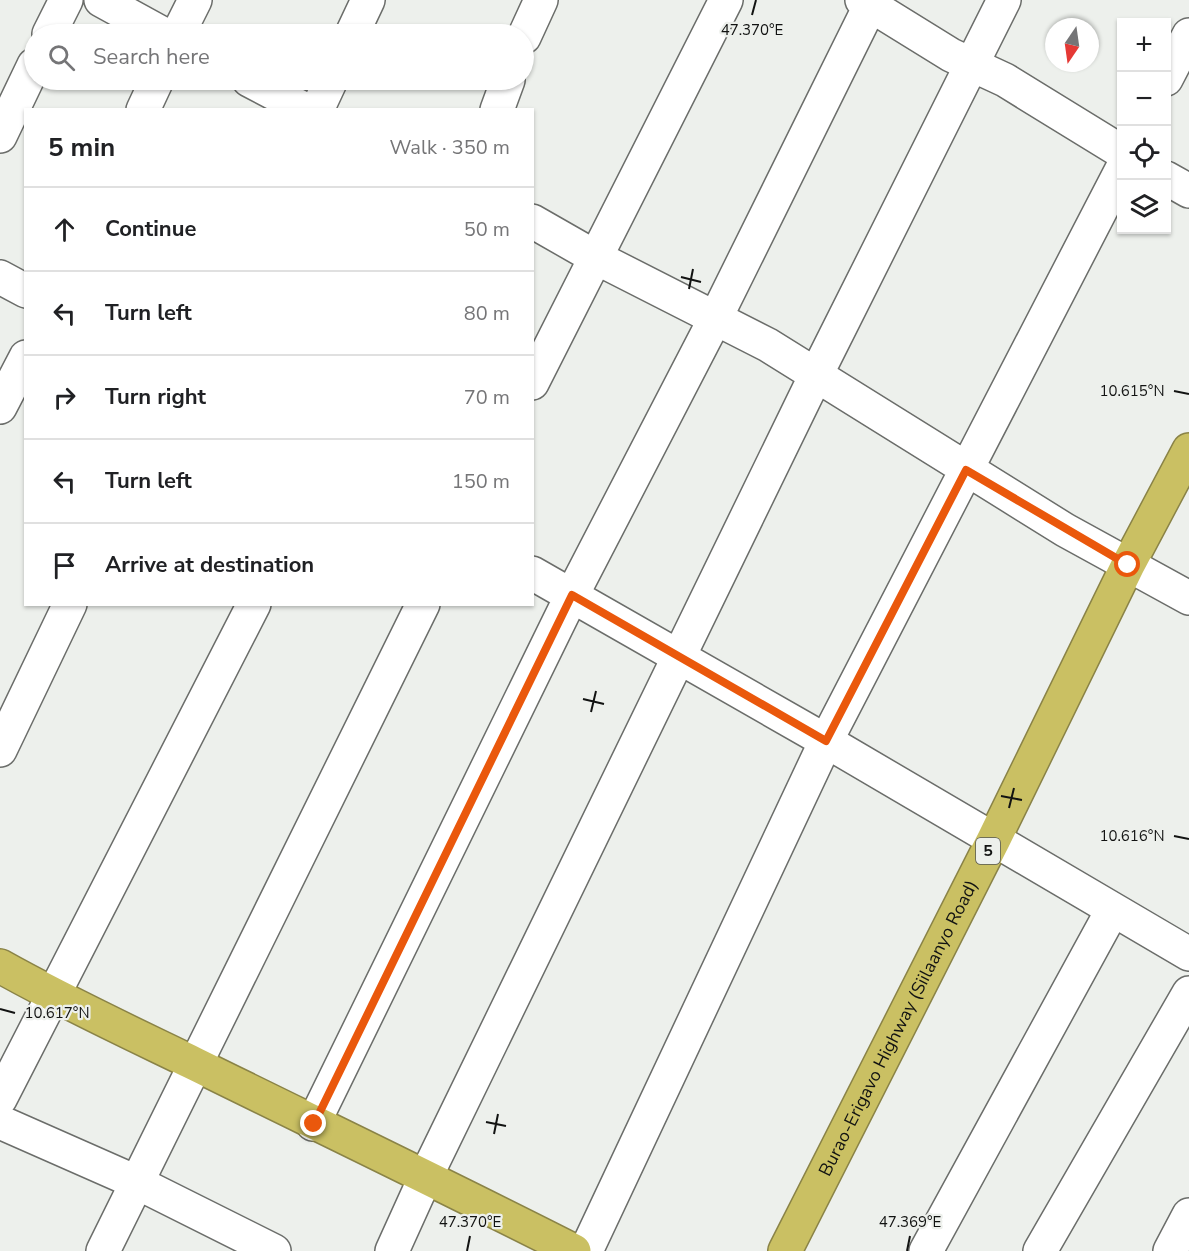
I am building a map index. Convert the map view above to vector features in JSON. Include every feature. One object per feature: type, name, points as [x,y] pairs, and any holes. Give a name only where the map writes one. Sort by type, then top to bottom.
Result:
[{"type":"highway","name":"Burao-Erigavo Highway (Siilaanyo Road)","points":[[785,1251],[994,839],[1128,565],[1189,450]]},
{"type":"highway","points":[[0,966],[53,996],[196,1064],[314,1124],[426,1176],[574,1251]]},
{"type":"street","points":[[54,24],[66,0]]},
{"type":"street","points":[[101,0],[145,24]]},
{"type":"street","points":[[183,24],[195,0]]},
{"type":"street","points":[[357,24],[368,0]]},
{"type":"street","points":[[530,24],[541,0]]},
{"type":"street","points":[[534,379],[726,0]]},
{"type":"street","points":[[392,1251],[426,1176],[816,375],[1004,0]]},
{"type":"street","points":[[314,1124],[572,595],[716,316],[866,3],[970,64],[1005,80],[1117,149]]},
{"type":"street","points":[[1170,72],[1189,35]]},
{"type":"street","points":[[0,136],[24,86]]},
{"type":"street","points":[[144,108],[152,90]]},
{"type":"street","points":[[268,90],[302,108]]},
{"type":"street","points":[[318,108],[326,90]]},
{"type":"street","points":[[498,108],[504,90]]},
{"type":"street","points":[[586,1251],[826,741],[1117,179]]},
{"type":"street","points":[[1170,180],[1189,191]]},
{"type":"street","points":[[534,222],[595,257],[716,316],[816,375],[966,470],[1189,598]]},
{"type":"street","points":[[0,277],[24,290]]},
{"type":"street","points":[[0,407],[24,361]]},
{"type":"street","points":[[534,574],[826,741],[1112,911],[1189,954]]},
{"type":"street","points":[[0,750],[69,606]]},
{"type":"street","points":[[0,1099],[253,606]]},
{"type":"street","points":[[103,1251],[422,606]]},
{"type":"street","points":[[926,1251],[1112,911]]},
{"type":"street","points":[[1040,1251],[1189,993]]},
{"type":"street","points":[[0,1122],[136,1182],[274,1251]]},
{"type":"street","points":[[1170,1251],[1189,1215]]},
{"type":"route","points":[[314,1124],[572,595],[826,741],[966,470],[1128,565]]}]
